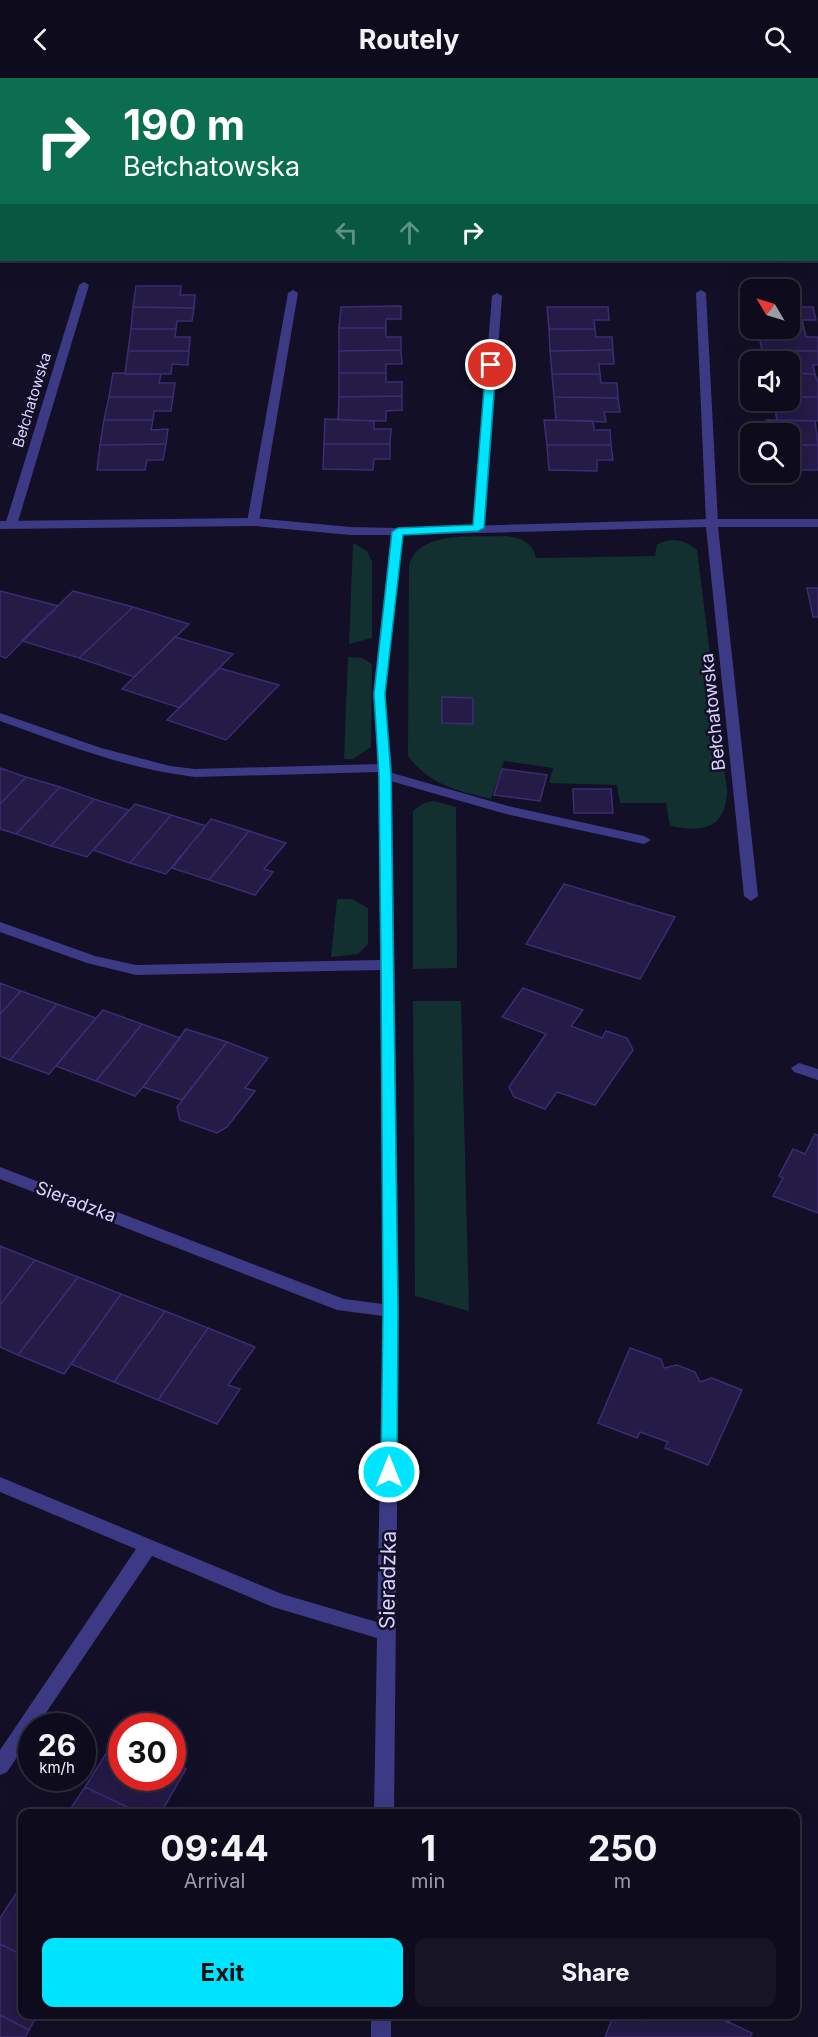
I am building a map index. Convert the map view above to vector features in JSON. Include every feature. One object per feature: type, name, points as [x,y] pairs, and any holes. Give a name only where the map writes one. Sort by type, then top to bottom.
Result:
[{"type":"street","name":"Bełchatowska","points":[[84,285],[5,525],[253,522],[350,531],[398,532],[478,528],[818,523]]},
{"type":"street","points":[[253,522],[293,292]]},
{"type":"street","name":"Bełchatowska","points":[[701,293],[712,523],[751,896]]},
{"type":"street","points":[[478,528],[496,296]]},
{"type":"street","name":"Sieradzka","points":[[384,1809],[391,1311],[385,772],[380,694],[398,532]]},
{"type":"street","points":[[0,717],[122,760],[169,771],[195,773],[385,772],[506,810],[644,840]]},
{"type":"street","points":[[0,927],[92,960],[136,970],[388,965]]},
{"type":"street","points":[[799,1068],[818,1075]]},
{"type":"street","name":"Sieradzka","points":[[0,1173],[343,1305],[391,1311]]},
{"type":"street","points":[[0,1484],[279,1601],[387,1633]]},
{"type":"street","points":[[0,1766],[148,1546]]},
{"type":"street","points":[[381,2019],[381,2037]]},
{"type":"green space","points":[[506,536],[526,542],[532,548],[536,558],[655,556],[657,545],[672,540],[688,544],[697,550],[727,791],[726,804],[717,821],[692,829],[670,826],[666,803],[620,803],[617,785],[549,783],[553,768],[504,761],[491,799],[455,789],[435,780],[408,756],[409,565],[415,554],[424,546],[436,541],[450,538]]},
{"type":"green space","points":[[353,543],[367,551],[372,562],[372,638],[349,644]]},
{"type":"green space","points":[[348,657],[362,658],[372,664],[371,747],[353,759],[344,759]]},
{"type":"green space","points":[[434,801],[456,807],[457,968],[413,969],[413,811],[424,803]]},
{"type":"green space","points":[[337,899],[352,899],[368,908],[368,944],[358,954],[331,957]]},
{"type":"green space","points":[[413,1001],[461,1001],[469,1311],[415,1296]]},
{"type":"building","points":[[136,286],[181,286],[180,295],[195,295],[194,308],[133,307]]},
{"type":"building","points":[[401,306],[401,319],[386,319],[386,328],[339,328],[341,307]]},
{"type":"building","points":[[133,307],[194,308],[192,321],[177,321],[176,329],[131,329]]},
{"type":"building","points":[[547,307],[608,307],[609,320],[594,320],[595,329],[549,329]]},
{"type":"building","points":[[800,307],[813,307],[816,320],[802,320],[804,328],[800,328]]},
{"type":"building","points":[[339,328],[386,328],[386,337],[401,337],[401,350],[339,351]]},
{"type":"building","points":[[800,328],[804,328],[806,337],[818,337],[818,351],[762,351],[760,339],[800,339]]},
{"type":"building","points":[[131,329],[176,329],[175,337],[190,337],[189,351],[128,351]]},
{"type":"building","points":[[549,329],[595,329],[596,337],[612,337],[613,350],[550,351]]},
{"type":"building","points":[[401,350],[402,364],[386,364],[386,373],[339,373],[339,351]]},
{"type":"building","points":[[613,350],[614,364],[599,364],[600,374],[552,374],[550,351]]},
{"type":"building","points":[[128,351],[189,351],[188,365],[172,364],[171,374],[125,374]]},
{"type":"building","points":[[800,351],[818,351],[818,365],[813,365],[815,374],[800,373]]},
{"type":"building","points":[[113,373],[161,374],[159,383],[175,383],[173,397],[109,397]]},
{"type":"building","points":[[339,373],[386,373],[386,382],[402,382],[402,396],[339,397]]},
{"type":"building","points":[[800,373],[815,374],[818,383],[818,397],[800,397]]},
{"type":"building","points":[[552,374],[600,374],[601,383],[617,383],[618,398],[554,397]]},
{"type":"building","points":[[402,396],[402,410],[386,411],[386,421],[338,420],[339,397]]},
{"type":"building","points":[[109,397],[173,397],[171,411],[154,411],[153,420],[104,420]]},
{"type":"building","points":[[554,397],[618,398],[620,412],[604,412],[606,422],[556,420]]},
{"type":"building","points":[[800,397],[818,397],[818,421],[777,420],[775,411],[800,411]]},
{"type":"building","points":[[325,419],[374,421],[374,429],[391,429],[390,444],[324,444]]},
{"type":"building","points":[[104,420],[153,420],[151,430],[168,429],[166,444],[100,445]]},
{"type":"building","points":[[544,420],[593,421],[594,430],[610,430],[611,445],[547,445]]},
{"type":"building","points":[[766,420],[815,421],[818,445],[800,445],[800,423],[767,423]]},
{"type":"building","points":[[166,444],[163,460],[147,460],[145,470],[97,470],[100,445]]},
{"type":"building","points":[[324,444],[390,444],[390,459],[374,459],[373,470],[323,469]]},
{"type":"building","points":[[547,445],[611,445],[613,460],[597,460],[597,471],[549,470]]},
{"type":"building","points":[[800,445],[818,445],[818,470],[800,470]]},
{"type":"building","points":[[807,588],[818,588],[818,617],[813,617]]},
{"type":"building","points":[[0,591],[58,606],[6,658],[0,656]]},
{"type":"building","points":[[73,591],[133,607],[79,658],[22,641]]},
{"type":"building","points":[[133,607],[189,624],[134,677],[79,658]]},
{"type":"building","points":[[175,637],[233,654],[180,708],[122,689]]},
{"type":"building","points":[[219,668],[279,685],[226,740],[167,720]]},
{"type":"building","points":[[442,697],[473,698],[473,724],[442,723]]},
{"type":"building","points":[[0,768],[26,777],[0,804]]},
{"type":"building","points":[[502,769],[547,775],[540,801],[494,795]]},
{"type":"building","points":[[26,777],[60,787],[16,834],[0,829],[0,804]]},
{"type":"building","points":[[60,787],[94,799],[51,846],[16,834]]},
{"type":"building","points":[[573,789],[611,789],[613,813],[574,813]]},
{"type":"building","points":[[94,799],[129,810],[87,857],[51,846]]},
{"type":"building","points":[[135,804],[171,815],[130,863],[93,850]]},
{"type":"building","points":[[171,815],[206,826],[166,874],[130,863]]},
{"type":"building","points":[[211,819],[249,831],[209,880],[172,868]]},
{"type":"building","points":[[249,831],[286,843],[264,869],[273,872],[255,895],[209,880]]},
{"type":"building","points":[[564,884],[675,917],[640,979],[526,944]]},
{"type":"building","points":[[0,983],[21,991],[0,1014]]},
{"type":"building","points":[[523,988],[583,1010],[571,1026],[602,1038],[606,1031],[627,1038],[633,1050],[595,1105],[557,1092],[545,1109],[514,1097],[509,1087],[546,1034],[502,1017]]},
{"type":"building","points":[[21,991],[57,1004],[10,1060],[0,1056],[0,1014]]},
{"type":"building","points":[[57,1004],[96,1018],[49,1074],[10,1060]]},
{"type":"building","points":[[103,1010],[142,1024],[96,1081],[56,1066]]},
{"type":"building","points":[[142,1024],[180,1038],[135,1096],[96,1081]]},
{"type":"building","points":[[186,1029],[227,1042],[182,1100],[143,1087]]},
{"type":"building","points":[[227,1042],[268,1058],[245,1088],[255,1091],[227,1127],[217,1133],[180,1120],[177,1107]]},
{"type":"building","points":[[815,1134],[818,1135],[818,1213],[773,1196],[783,1178],[779,1176],[793,1149],[805,1154]]},
{"type":"building","points":[[0,1246],[35,1260],[0,1305]]},
{"type":"building","points":[[35,1260],[78,1277],[18,1355],[0,1347],[0,1305]]},
{"type":"building","points":[[78,1277],[121,1294],[64,1374],[18,1355]]},
{"type":"building","points":[[121,1294],[165,1311],[114,1382],[71,1364]]},
{"type":"building","points":[[165,1311],[208,1328],[158,1400],[114,1382]]},
{"type":"building","points":[[208,1328],[255,1347],[228,1385],[240,1389],[217,1424],[158,1400]]},
{"type":"building","points":[[630,1348],[661,1359],[664,1368],[677,1365],[695,1372],[700,1382],[712,1378],[742,1390],[708,1465],[665,1448],[668,1442],[640,1432],[637,1438],[598,1423]]},
{"type":"building","points":[[108,1751],[108,1791],[173,1791],[163,1809],[131,1809],[93,1791],[96,1791],[96,1770]]},
{"type":"building","points":[[82,1791],[93,1791],[131,1809],[70,1809]]},
{"type":"building","points":[[18,1891],[18,1953],[0,1944],[0,1918]]},
{"type":"building","points":[[0,1944],[18,1953],[18,2019],[35,2019],[29,2030],[0,2015]]},
{"type":"building","points":[[0,2015],[29,2030],[25,2037],[0,2037]]},
{"type":"building","points":[[612,2019],[646,2021],[647,2019],[722,2019],[752,2033],[750,2037],[605,2037]]},
{"type":"route","points":[[389,1472],[391,1311],[388,965],[385,776],[380,694],[398,532],[478,528],[491,365]]}]
